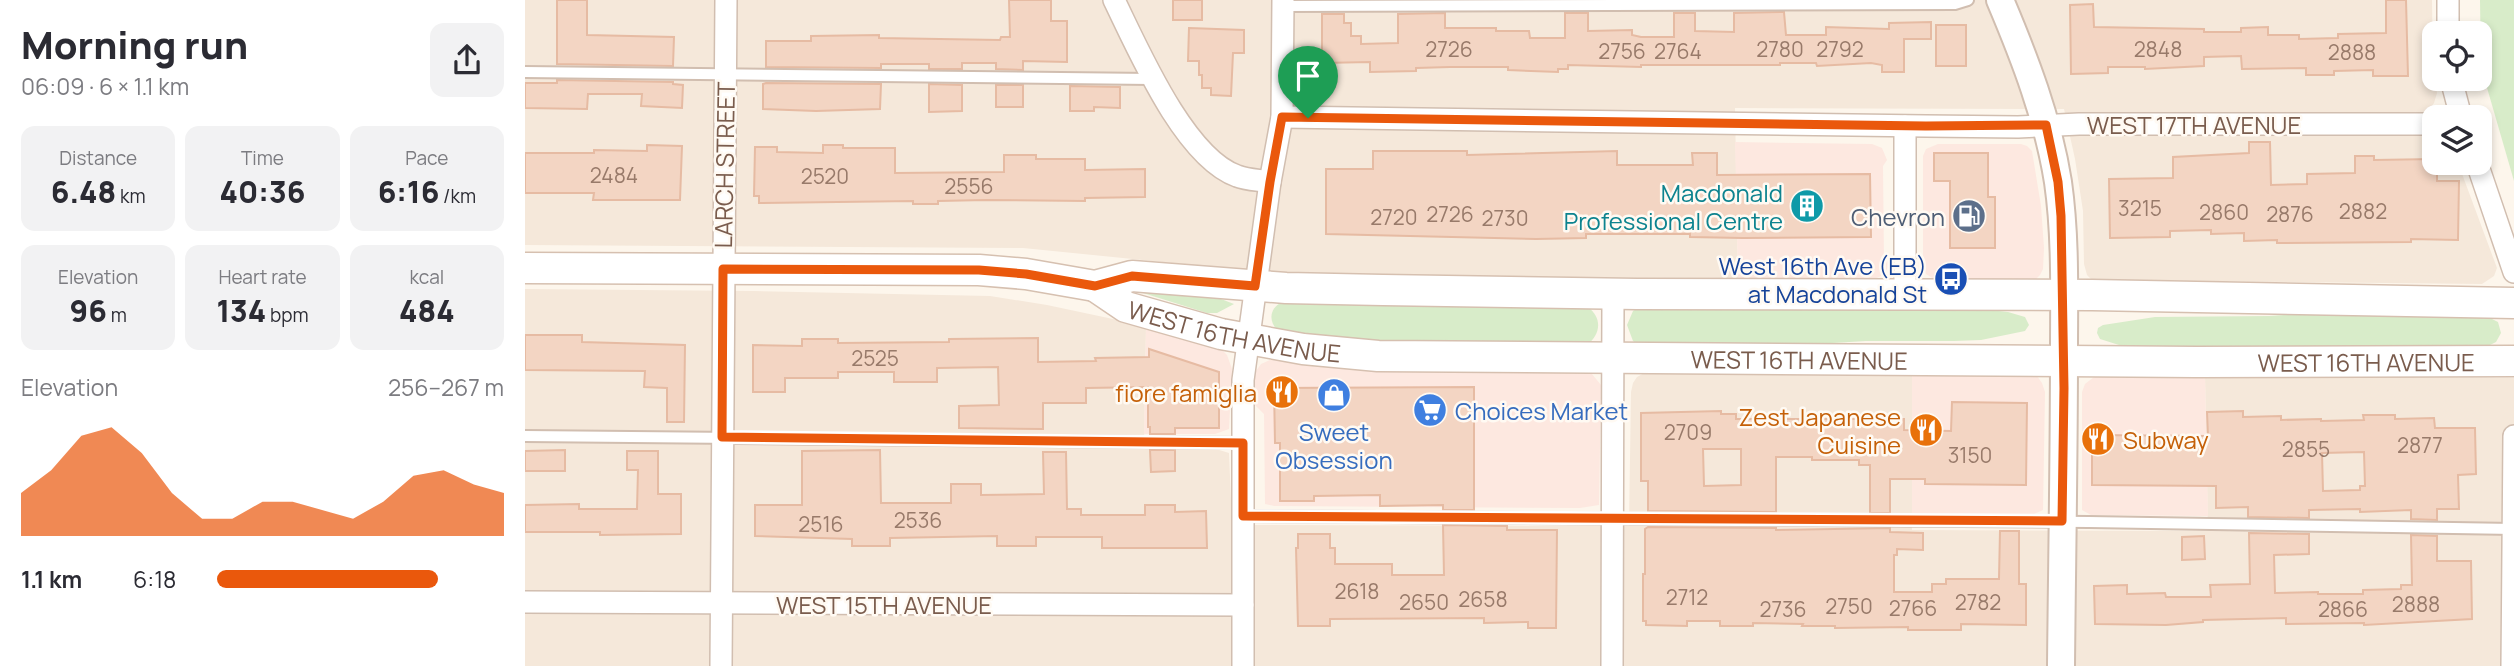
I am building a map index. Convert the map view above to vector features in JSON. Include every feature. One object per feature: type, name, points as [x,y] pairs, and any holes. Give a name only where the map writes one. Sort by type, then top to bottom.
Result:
[{"type":"main road","name":"WEST 16TH AVENUE","points":[[525,268],[979,270],[1026,274],[1095,286],[1126,307],[1220,334],[1303,349],[1378,356],[2514,361]]},
{"type":"main road","name":"WEST 16TH AVENUE","points":[[1095,286],[1132,276],[1328,289],[2064,295],[2514,303]]},
{"type":"street","name":"LARCH STREET","points":[[721,666],[726,0]]},
{"type":"street","points":[[1114,0],[1153,79],[1179,122],[1206,155],[1235,176],[1270,182]]},
{"type":"street","points":[[2000,0],[2025,60],[2046,125],[2058,182],[2064,295],[2061,666]]},
{"type":"street","points":[[2448,0],[2448,21]]},
{"type":"street","points":[[1243,666],[1243,380],[1270,182],[1282,117],[1283,3]]},
{"type":"street","name":"WEST 17TH AVENUE","points":[[1282,117],[1905,126],[2422,124]]},
{"type":"street","points":[[1905,126],[1905,295]]},
{"type":"street","points":[[2480,175],[2514,272]]},
{"type":"street","points":[[1612,666],[1613,293]]},
{"type":"street","points":[[2512,666],[2514,436]]},
{"type":"street","name":"WEST 15TH AVENUE","points":[[525,601],[1243,605]]},
{"type":"lane","points":[[1283,3],[1955,4],[1969,0]]},
{"type":"lane","points":[[525,72],[1153,79]]},
{"type":"lane","points":[[525,436],[1243,443]]},
{"type":"lane","points":[[1243,516],[2062,521],[2514,529]]},
{"type":"shaded area","points":[[525,0],[2432,0],[2432,21],[2422,21],[2422,91],[2437,93],[2432,105],[2422,105],[2422,175],[2462,175],[2497,268],[2494,276],[2482,284],[2092,280],[2087,275],[2084,264],[2083,211],[2064,109],[1735,108],[1738,280],[1303,276],[1023,248],[525,245]]},
{"type":"shaded area","points":[[1735,142],[1872,144],[1882,148],[1887,160],[1883,166],[1884,259],[1890,263],[1884,275],[1871,280],[1738,280]]},
{"type":"shaded area","points":[[1938,144],[2021,144],[2032,151],[2041,206],[2044,248],[2043,269],[2034,281],[1939,282],[1926,274],[1923,265],[1923,156],[1926,149]]},
{"type":"shaded area","points":[[525,289],[990,296],[1146,326],[1144,449],[1216,449],[1229,453],[1232,525],[1629,526],[1631,392],[1637,377],[1648,371],[1912,374],[1912,530],[2208,531],[2205,376],[2514,378],[2514,666],[525,666]]},
{"type":"shaded area","points":[[1146,326],[1222,350],[1227,355],[1232,369],[1229,429],[1215,434],[1144,434]]},
{"type":"shaded area","points":[[1270,360],[1582,371],[1592,374],[1601,385],[1599,505],[1580,508],[1265,504],[1264,414],[1255,405],[1254,380],[1261,364]]},
{"type":"shaded area","points":[[2028,373],[2037,376],[2045,392],[2043,510],[2030,516],[1912,514],[1912,374]]},
{"type":"shaded area","points":[[2098,374],[2205,376],[2208,516],[2091,515],[2082,510],[2082,392],[2085,384]]},
{"type":"green space","points":[[2480,0],[2514,0],[2514,181],[2488,91],[2492,91],[2492,21],[2480,21]]},
{"type":"green space","points":[[1142,291],[1221,299],[1234,304],[1217,313],[1207,313]]},
{"type":"green space","points":[[1282,302],[1588,307],[1596,316],[1598,326],[1588,344],[1359,346],[1277,330],[1272,322],[1272,314]]},
{"type":"green space","points":[[1639,307],[1981,309],[2025,317],[2029,325],[2025,331],[1981,340],[1866,341],[1731,349],[1640,346],[1633,341],[1627,325],[1633,311]]},
{"type":"green space","points":[[2348,311],[2452,311],[2492,319],[2498,322],[2501,333],[2496,342],[2486,347],[2184,349],[2119,345],[2100,339],[2097,333],[2098,328],[2103,325],[2155,317],[2269,316]]},
{"type":"building","points":[[557,0],[587,0],[587,35],[674,37],[673,66],[557,64]]},
{"type":"building","points":[[1009,0],[1051,0],[1051,21],[1067,21],[1067,62],[1023,61],[1023,70],[996,69],[996,63],[962,63],[962,69],[929,69],[929,64],[881,64],[881,68],[766,67],[766,41],[811,41],[811,36],[879,35],[879,38],[1000,40],[1001,37],[1010,37]]},
{"type":"building","points":[[1173,0],[1202,0],[1202,20],[1173,20]]},
{"type":"building","points":[[2386,0],[2406,0],[2408,76],[2373,76],[2373,70],[2306,75],[2306,68],[2242,69],[2241,56],[2204,57],[2204,66],[2145,69],[2108,67],[2108,73],[2071,74],[2070,5],[2093,4],[2094,27],[2241,32],[2241,28],[2268,27],[2268,35],[2299,35],[2299,39],[2338,38],[2338,34],[2386,33]]},
{"type":"building","points":[[1784,12],[1786,35],[1826,35],[1826,27],[1889,29],[1889,23],[1931,22],[1931,39],[1904,39],[1904,72],[1882,72],[1882,65],[1871,63],[1817,66],[1816,63],[1641,67],[1568,65],[1568,69],[1558,69],[1558,72],[1508,70],[1508,67],[1450,67],[1370,72],[1370,62],[1322,63],[1322,14],[1344,14],[1344,23],[1351,23],[1351,36],[1361,36],[1361,44],[1398,43],[1398,14],[1445,13],[1445,28],[1496,28],[1496,31],[1529,31],[1530,38],[1565,38],[1565,13],[1588,13],[1588,31],[1632,30],[1632,35],[1641,37],[1674,37],[1674,13],[1695,13],[1695,31],[1734,32],[1734,13]]},
{"type":"building","points":[[1936,25],[1966,25],[1966,66],[1936,66]]},
{"type":"building","points":[[1189,28],[1244,30],[1244,53],[1233,53],[1231,96],[1211,95],[1211,88],[1202,88],[1199,61],[1188,61]]},
{"type":"building","points":[[557,80],[673,82],[683,85],[682,108],[641,106],[642,94],[588,94],[587,109],[525,108],[525,83],[557,83]]},
{"type":"building","points":[[763,84],[881,84],[880,109],[763,109]]},
{"type":"building","points":[[929,84],[962,85],[962,111],[929,112]]},
{"type":"building","points":[[996,85],[1023,85],[1023,107],[996,107]]},
{"type":"building","points":[[1070,86],[1120,87],[1120,108],[1094,107],[1094,111],[1070,111]]},
{"type":"building","points":[[2249,142],[2270,142],[2271,185],[2307,184],[2307,174],[2355,173],[2355,156],[2374,156],[2374,160],[2422,159],[2422,175],[2437,175],[2437,181],[2459,181],[2458,240],[2277,243],[2277,240],[2244,241],[2244,233],[2211,234],[2211,230],[2170,231],[2170,237],[2110,238],[2109,179],[2173,178],[2173,157],[2249,153]]},
{"type":"building","points":[[647,145],[682,146],[680,200],[593,200],[594,193],[525,193],[525,153],[647,151]]},
{"type":"building","points":[[823,145],[843,145],[843,148],[895,148],[895,173],[1004,172],[1004,155],[1036,155],[1036,159],[1085,159],[1085,170],[1145,169],[1145,197],[1085,198],[1085,201],[938,201],[938,204],[913,204],[913,201],[759,203],[759,196],[754,196],[755,147],[777,147],[777,152],[823,153]]},
{"type":"building","points":[[1373,151],[1467,151],[1467,155],[1617,151],[1617,165],[1693,165],[1692,153],[1717,153],[1717,175],[1870,174],[1871,237],[1743,238],[1690,237],[1690,234],[1586,234],[1586,238],[1536,239],[1326,234],[1326,169],[1373,169]]},
{"type":"building","points":[[1934,153],[1988,153],[1988,197],[1995,197],[1995,248],[1950,248],[1950,181],[1934,181]]},
{"type":"building","points":[[525,335],[582,335],[582,342],[685,345],[684,422],[667,422],[667,388],[644,387],[645,371],[525,370]]},
{"type":"building","points":[[1038,338],[1038,362],[1149,357],[1149,349],[1219,372],[1219,428],[1175,428],[1175,434],[1150,434],[1148,387],[1086,388],[1086,403],[1043,403],[1043,429],[959,428],[959,406],[999,405],[998,367],[937,368],[937,382],[894,382],[894,372],[838,372],[838,378],[785,378],[785,392],[753,392],[753,345],[802,346],[802,339],[838,339],[838,343]]},
{"type":"building","points":[[1474,387],[1474,510],[1443,510],[1443,505],[1380,506],[1380,495],[1314,496],[1314,501],[1280,501],[1280,443],[1275,443],[1274,388]]},
{"type":"building","points":[[1952,402],[2027,403],[2026,485],[1925,484],[1925,479],[1890,479],[1890,513],[1870,513],[1870,465],[1859,465],[1859,460],[1776,457],[1776,512],[1648,511],[1648,481],[1641,481],[1641,413],[1721,411],[1721,414],[1736,414],[1736,419],[1904,419],[1904,430],[1951,431]],"holes":[[[1703,449],[1741,449],[1741,485],[1704,486]]]},
{"type":"building","points":[[2243,411],[2243,417],[2281,416],[2281,420],[2364,420],[2363,415],[2395,415],[2395,419],[2434,418],[2435,428],[2475,428],[2476,474],[2458,475],[2459,509],[2437,509],[2437,520],[2411,519],[2411,510],[2360,512],[2360,509],[2309,510],[2309,518],[2248,517],[2248,507],[2216,508],[2216,486],[2092,485],[2092,435],[2208,436],[2207,412]],"holes":[[[2364,452],[2365,486],[2360,486],[2360,490],[2323,491],[2322,453]]]},
{"type":"building","points":[[565,450],[565,471],[525,471],[525,451]]},
{"type":"building","points":[[880,450],[881,503],[951,503],[951,484],[981,484],[981,495],[1044,494],[1043,452],[1066,452],[1067,509],[1081,509],[1081,515],[1145,515],[1145,505],[1175,505],[1175,512],[1206,511],[1207,548],[1102,548],[1102,537],[1036,537],[1036,546],[997,546],[997,536],[890,538],[890,546],[852,546],[852,539],[755,536],[755,505],[802,505],[802,451]]},
{"type":"building","points":[[1150,450],[1175,450],[1175,471],[1151,472]]},
{"type":"building","points":[[627,451],[658,451],[658,494],[681,494],[681,534],[525,532],[525,505],[579,504],[579,509],[637,509],[638,470],[627,470]]},
{"type":"building","points":[[1443,525],[1507,526],[1507,530],[1557,530],[1556,628],[1528,628],[1528,622],[1484,623],[1484,618],[1330,619],[1330,626],[1298,626],[1298,534],[1330,534],[1330,548],[1335,548],[1335,564],[1392,564],[1392,575],[1444,575]]},
{"type":"building","points":[[1890,528],[1890,532],[1923,533],[1923,550],[1897,549],[1897,555],[1894,555],[1894,592],[1932,592],[1932,584],[1946,584],[1946,579],[1999,579],[2000,531],[2019,531],[2019,584],[2026,584],[2026,625],[1961,624],[1961,630],[1908,630],[1908,627],[1835,628],[1802,626],[1803,624],[1753,623],[1753,626],[1720,626],[1720,621],[1687,621],[1687,626],[1646,625],[1646,621],[1643,621],[1643,574],[1645,529],[1776,530]]},
{"type":"building","points":[[2249,533],[2309,534],[2309,554],[2274,555],[2275,593],[2318,594],[2363,594],[2363,590],[2401,589],[2401,585],[2412,585],[2411,535],[2437,536],[2437,561],[2471,561],[2472,619],[2364,625],[2286,624],[2286,618],[2203,620],[2166,625],[2095,624],[2094,586],[2127,585],[2127,594],[2165,593],[2166,597],[2211,597],[2210,585],[2250,584]]},
{"type":"building","points":[[2204,536],[2205,559],[2182,560],[2182,537]]},
{"type":"place","name":"Macdonald Professional Centre","points":[[1807,206]]},
{"type":"place","name":"Chevron","points":[[1969,216]]},
{"type":"place","name":"West 16th Ave (EB) at Macdonald St","points":[[1951,279]]},
{"type":"place","name":"fiore famiglia","points":[[1282,392]]},
{"type":"place","name":"Sweet Obsession","points":[[1334,395]]},
{"type":"place","name":"Choices Market","points":[[1430,410]]},
{"type":"place","name":"Zest Japanese Cuisine","points":[[1926,430]]},
{"type":"place","name":"Subway","points":[[2098,439]]},
{"type":"route","points":[[1282,117],[1308,118],[2018,127],[2046,125],[2058,182],[2061,216],[2064,388],[2062,521],[1243,516],[1243,443],[722,437],[723,269],[979,270],[1026,274],[1095,286],[1132,276],[1255,286],[1282,117]]}]
